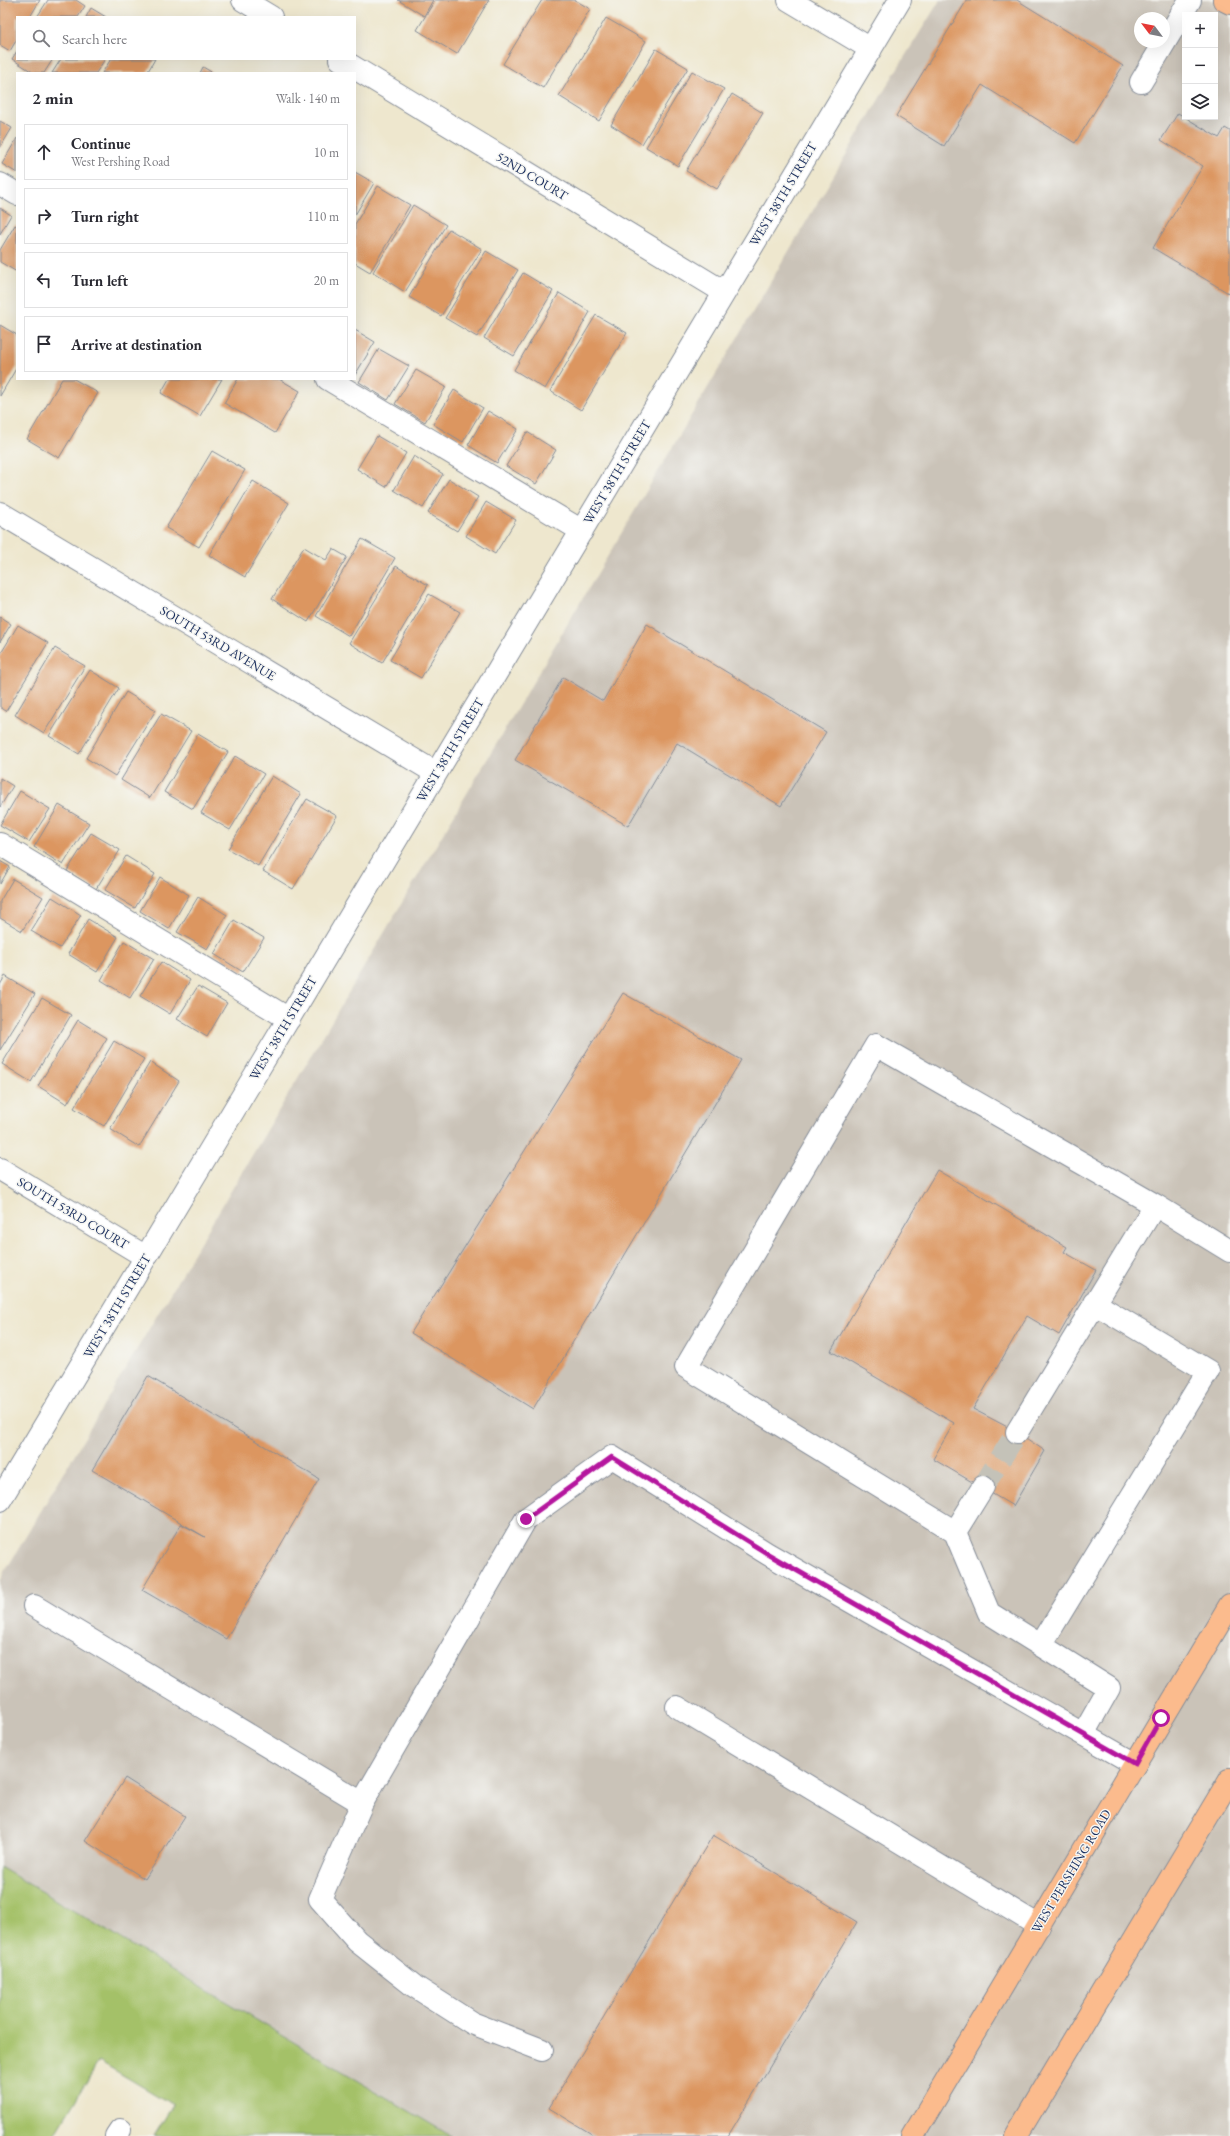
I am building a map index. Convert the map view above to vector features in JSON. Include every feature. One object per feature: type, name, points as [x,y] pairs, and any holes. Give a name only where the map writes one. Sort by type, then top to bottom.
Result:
[{"type":"main road","points":[[1224,0],[1230,4]]},
{"type":"main road","name":"WEST PERSHING ROAD","points":[[913,2136],[1230,1605]]},
{"type":"main road","points":[[1016,2136],[1230,1779]]},
{"type":"street","points":[[243,0],[269,16]]},
{"type":"street","points":[[789,0],[871,49]]},
{"type":"street","name":"WEST 38TH STREET","points":[[1,1497],[900,0]]},
{"type":"street","points":[[1141,82],[1190,0]]},
{"type":"street","name":"52ND COURT","points":[[342,60],[724,292]]},
{"type":"street","points":[[0,184],[16,193]]},
{"type":"street","points":[[330,380],[582,531]]},
{"type":"street","name":"SOUTH 53RD AVENUE","points":[[0,513],[436,773]]},
{"type":"street","points":[[0,844],[289,1019]]},
{"type":"street","points":[[1083,1734],[1109,1688],[989,1613],[955,1532],[686,1367],[876,1045],[1154,1205],[1230,1251]]},
{"type":"street","name":"SOUTH 53RD COURT","points":[[0,1169],[146,1257]]},
{"type":"street","points":[[1017,1432],[1154,1205]]},
{"type":"street","points":[[1041,1645],[1208,1371],[1094,1303]]},
{"type":"street","points":[[542,2050],[472,2023],[414,1986],[357,1941],[320,1899],[362,1803],[526,1519],[612,1457],[775,1558],[1135,1764]]},
{"type":"street","points":[[955,1532],[983,1487]]},
{"type":"street","points":[[34,1606],[362,1803]]},
{"type":"street","points":[[677,1707],[1039,1926]]},
{"type":"shaded area","points":[[940,0],[1230,0],[1230,2136],[451,2136],[0,1867],[0,1580],[894,74]]},
{"type":"green space","points":[[0,1867],[451,2136],[154,2136],[173,2105],[99,2061],[54,2136],[0,2136]]},
{"type":"building","points":[[0,0],[40,0],[31,16],[16,16],[16,41],[10,51],[0,45]]},
{"type":"building","points":[[48,0],[76,0],[85,6],[79,16],[38,16]]},
{"type":"building","points":[[398,0],[433,0],[424,16]]},
{"type":"building","points":[[435,0],[489,0],[457,54],[417,30]]},
{"type":"building","points":[[542,0],[575,0],[590,9],[543,88],[503,64]]},
{"type":"building","points":[[967,0],[1017,0],[1123,66],[1075,143],[982,85],[944,146],[896,116]]},
{"type":"building","points":[[91,8],[104,16],[87,16]]},
{"type":"building","points":[[606,18],[646,41],[599,121],[559,96]]},
{"type":"building","points":[[656,49],[688,68],[642,144],[611,125]]},
{"type":"building","points":[[16,53],[16,60],[52,60],[45,72],[32,72],[12,59]]},
{"type":"building","points":[[60,60],[104,60],[97,72],[53,72]]},
{"type":"building","points":[[110,60],[154,60],[148,72],[103,72]]},
{"type":"building","points":[[203,67],[211,72],[200,72]]},
{"type":"building","points":[[692,71],[724,89],[678,166],[646,147]]},
{"type":"building","points":[[732,94],[763,113],[717,189],[686,171]]},
{"type":"building","points":[[1178,113],[1182,115],[1182,120],[1189,120],[1219,138],[1225,128],[1230,131],[1230,294],[1153,248],[1203,166],[1161,140]]},
{"type":"building","points":[[0,121],[12,128],[0,148]]},
{"type":"building","points":[[16,140],[16,172],[2,164]]},
{"type":"building","points":[[356,173],[374,183],[356,213]]},
{"type":"building","points":[[378,186],[410,205],[370,272],[356,264],[356,222]]},
{"type":"building","points":[[413,205],[446,225],[405,292],[373,272]]},
{"type":"building","points":[[0,208],[11,215],[0,234]]},
{"type":"building","points":[[16,226],[16,271],[0,262],[0,250]]},
{"type":"building","points":[[449,229],[482,249],[441,316],[409,297]]},
{"type":"building","points":[[486,251],[518,270],[477,337],[445,318]]},
{"type":"building","points":[[523,273],[553,291],[514,356],[484,338]]},
{"type":"building","points":[[559,293],[590,312],[545,389],[514,370]]},
{"type":"building","points":[[596,315],[627,333],[581,410],[550,391]]},
{"type":"building","points":[[0,325],[16,334],[16,369],[0,396]]},
{"type":"building","points":[[356,331],[375,342],[356,373]]},
{"type":"building","points":[[379,349],[409,366],[388,400],[359,382]]},
{"type":"building","points":[[416,370],[446,387],[425,422],[395,404]]},
{"type":"building","points":[[61,380],[76,380],[98,393],[59,458],[27,439]]},
{"type":"building","points":[[168,380],[221,380],[200,416],[161,393]]},
{"type":"building","points":[[237,380],[281,380],[300,391],[275,433],[224,403]]},
{"type":"building","points":[[454,390],[483,408],[463,442],[433,424]]},
{"type":"building","points":[[488,411],[518,429],[497,463],[468,445]]},
{"type":"building","points":[[527,432],[556,450],[536,484],[506,466]]},
{"type":"building","points":[[377,436],[406,453],[386,487],[357,469]]},
{"type":"building","points":[[212,451],[245,470],[199,547],[166,528]]},
{"type":"building","points":[[414,456],[443,474],[423,508],[394,490]]},
{"type":"building","points":[[449,479],[478,497],[457,531],[428,513]]},
{"type":"building","points":[[253,481],[289,503],[245,577],[209,555]]},
{"type":"building","points":[[486,502],[516,520],[495,554],[466,536]]},
{"type":"building","points":[[362,539],[395,558],[349,636],[316,616]]},
{"type":"building","points":[[304,547],[326,560],[333,549],[347,557],[308,622],[272,599]]},
{"type":"building","points":[[396,566],[428,585],[382,663],[349,643]]},
{"type":"building","points":[[429,594],[460,612],[421,678],[390,660]]},
{"type":"building","points":[[0,617],[11,624],[0,642]]},
{"type":"building","points":[[647,624],[826,732],[781,806],[677,743],[628,826],[515,760],[563,677],[603,701]]},
{"type":"building","points":[[18,625],[48,643],[6,711],[0,707],[0,655]]},
{"type":"building","points":[[55,648],[85,666],[44,733],[15,715]]},
{"type":"building","points":[[90,670],[119,688],[79,754],[49,736]]},
{"type":"building","points":[[126,692],[156,710],[115,776],[86,758]]},
{"type":"building","points":[[161,714],[191,731],[150,798],[121,780]]},
{"type":"building","points":[[198,734],[228,752],[193,809],[164,792]]},
{"type":"building","points":[[235,756],[264,774],[230,830],[201,813]]},
{"type":"building","points":[[272,776],[301,794],[258,866],[228,849]]},
{"type":"building","points":[[0,778],[13,786],[0,807]]},
{"type":"building","points":[[20,791],[50,809],[29,842],[0,825]]},
{"type":"building","points":[[307,799],[337,816],[293,889],[263,871]]},
{"type":"building","points":[[59,805],[89,823],[63,865],[34,847]]},
{"type":"building","points":[[91,833],[120,850],[96,889],[67,871]]},
{"type":"building","points":[[126,856],[155,874],[135,908],[105,890]]},
{"type":"building","points":[[0,861],[10,867],[0,884]]},
{"type":"building","points":[[160,877],[189,895],[169,929],[140,911]]},
{"type":"building","points":[[13,879],[43,897],[22,931],[0,918],[0,901]]},
{"type":"building","points":[[52,897],[81,915],[60,948],[31,931]]},
{"type":"building","points":[[198,897],[227,915],[207,949],[177,932]]},
{"type":"building","points":[[88,919],[118,937],[97,972],[68,954]]},
{"type":"building","points":[[234,920],[264,938],[243,972],[214,954]]},
{"type":"building","points":[[124,941],[154,959],[130,998],[101,980]]},
{"type":"building","points":[[161,962],[190,980],[170,1014],[140,996]]},
{"type":"building","points":[[5,976],[35,994],[0,1050],[0,985]]},
{"type":"building","points":[[198,986],[227,1003],[207,1037],[177,1019]]},
{"type":"building","points":[[623,993],[741,1060],[533,1409],[411,1333]]},
{"type":"building","points":[[42,998],[71,1015],[31,1082],[2,1064]]},
{"type":"building","points":[[78,1020],[107,1038],[67,1104],[38,1086]]},
{"type":"building","points":[[114,1041],[144,1059],[104,1126],[74,1108]]},
{"type":"building","points":[[150,1062],[179,1081],[139,1147],[110,1129]]},
{"type":"building","points":[[937,1170],[1067,1247],[1064,1252],[1096,1270],[1059,1335],[1027,1316],[973,1409],[1017,1432],[1045,1451],[1013,1506],[933,1459],[954,1423],[831,1351]]},
{"type":"building","points":[[148,1376],[319,1479],[226,1639],[142,1590],[181,1524],[205,1537],[92,1470]]},
{"type":"building","points":[[125,1778],[185,1816],[145,1879],[85,1841]]},
{"type":"building","points":[[713,1835],[857,1922],[728,2136],[595,2136],[549,2108]]},
{"type":"tunnel","points":[[983,1487],[1017,1432]]},
{"type":"route","points":[[526,1519],[612,1457],[768,1554],[1135,1764],[1161,1718]]}]
